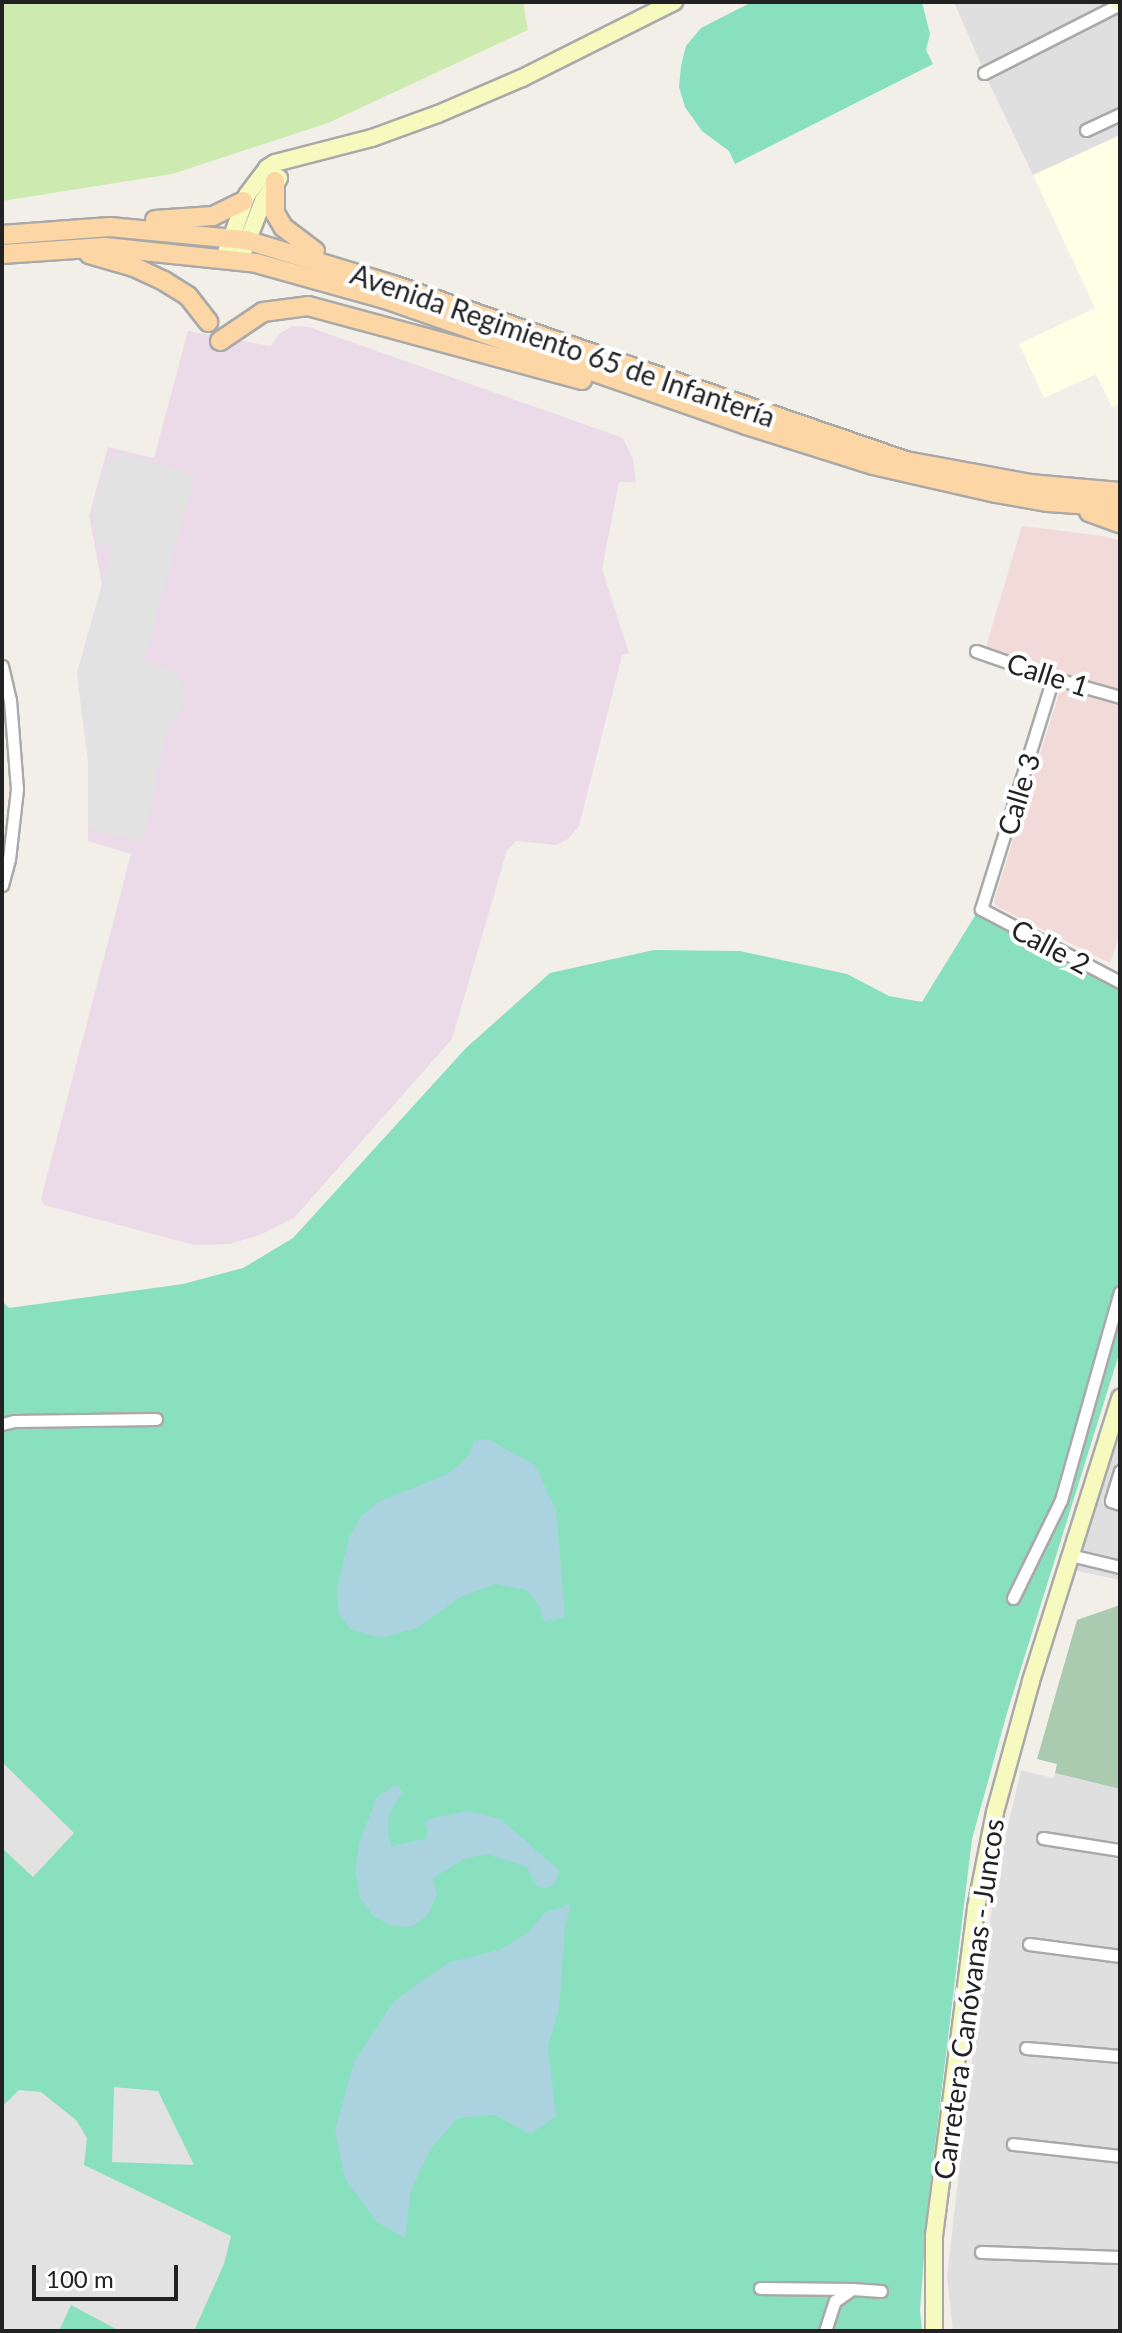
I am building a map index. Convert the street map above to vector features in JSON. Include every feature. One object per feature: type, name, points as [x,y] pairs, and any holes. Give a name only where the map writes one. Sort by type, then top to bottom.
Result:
[{"type":"main road","points":[[232,259],[244,201],[267,168],[438,114],[522,78],[674,2]]},
{"type":"main road","points":[[238,238],[275,181],[284,173],[287,163]]},
{"type":"main road","points":[[275,181],[275,213],[283,227],[301,243],[352,271]]},
{"type":"main road","points":[[110,227],[213,216],[244,201]]},
{"type":"main road","name":"Avenida Regimiento 65 de Infantería","points":[[2,235],[110,227],[238,238],[352,271],[906,461],[1030,484],[1120,492]]},
{"type":"main road","points":[[71,248],[134,267],[164,281],[188,296],[208,322]]},
{"type":"main road","name":"Avenida Regimiento 65 de Infantería","points":[[2,254],[71,248],[136,249],[232,259],[385,299],[680,402],[885,468],[957,486],[1048,502],[1120,507]]},
{"type":"main road","points":[[2,265],[24,251]]},
{"type":"main road","points":[[220,341],[263,312],[308,306],[626,392],[680,402]]},
{"type":"main road","points":[[1048,502],[1120,523]]},
{"type":"main road","name":"Carretera Canóvanas - Juncos","points":[[934,2331],[934,2236],[976,1908],[995,1812],[1070,1555],[1120,1398]]},
{"type":"street","points":[[984,73],[1120,3]]},
{"type":"street","points":[[1086,130],[1120,114]]},
{"type":"street","name":"Calle 1","points":[[976,651],[1120,697]]},
{"type":"street","points":[[2,666],[10,700],[17,789],[9,859],[2,885]]},
{"type":"street","name":"Calle 3","points":[[981,909],[1053,678]]},
{"type":"street","name":"Calle 2","points":[[981,909],[1120,982]]},
{"type":"street","points":[[1013,1598],[1061,1500],[1120,1292]]},
{"type":"street","points":[[2,1424],[156,1419]]},
{"type":"street","points":[[1120,1471],[1111,1501],[1120,1504]]},
{"type":"street","points":[[1070,1555],[1120,1567]]},
{"type":"street","points":[[1043,1838],[1120,1850]]},
{"type":"street","points":[[1029,1944],[1120,1956]]},
{"type":"street","points":[[1026,2048],[1120,2056]]},
{"type":"street","points":[[1013,2144],[1120,2156]]},
{"type":"street","points":[[981,2252],[1120,2257]]},
{"type":"street","points":[[760,2288],[881,2291]]},
{"type":"street","points":[[825,2331],[835,2301],[852,2289]]},
{"type":"shaded area","points":[[954,2],[1120,2],[1120,357],[990,85]]},
{"type":"shaded area","points":[[1120,135],[1120,403],[1112,407],[1096,374],[1044,398],[1019,344],[1095,308],[1033,175]]},
{"type":"shaded area","points":[[293,326],[309,327],[623,438],[633,460],[636,482],[619,482],[602,569],[629,653],[622,655],[579,826],[568,839],[556,845],[516,841],[507,850],[452,1039],[294,1218],[262,1234],[230,1244],[194,1245],[44,1205],[41,1199],[131,854],[88,841],[88,760],[77,673],[102,584],[89,516],[108,447],[154,458],[188,331],[271,346],[279,334]]},
{"type":"shaded area","points":[[117,453],[195,474],[143,662],[171,670],[180,678],[184,697],[178,714],[169,722],[142,841],[88,829],[88,760],[77,673],[114,543],[98,545],[92,514],[108,458],[115,460]]},
{"type":"shaded area","points":[[1022,526],[1104,536],[1120,541],[1120,933],[1110,963],[996,906],[994,901],[1061,687],[982,660]]},
{"type":"shaded area","points":[[1120,1422],[1120,1580],[1073,1570]]},
{"type":"shaded area","points":[[1120,1605],[1120,1789],[1055,1773],[1057,1764],[1037,1759],[1077,1620]]},
{"type":"shaded area","points":[[2,1762],[74,1833],[33,1877],[2,1848]]},
{"type":"shaded area","points":[[1021,1770],[1053,1778],[1055,1773],[1120,1789],[1120,2331],[953,2331],[947,2276],[980,1991],[997,1873]]},
{"type":"shaded area","points":[[114,2087],[158,2091],[194,2165],[112,2162]]},
{"type":"shaded area","points":[[19,2090],[41,2092],[76,2120],[87,2138],[84,2165],[231,2236],[224,2264],[194,2331],[120,2331],[71,2305],[59,2331],[2,2331],[2,2107]]},
{"type":"green space","points":[[2,2],[523,2],[528,30],[328,123],[172,174],[2,201]]},
{"type":"green space","points":[[752,2],[922,2],[930,34],[926,50],[933,64],[735,164],[729,151],[702,131],[685,107],[679,87],[681,66],[686,46],[701,28]]},
{"type":"green space","points":[[976,914],[1120,990],[1120,1351],[1007,1713],[972,1839],[928,2203],[920,2310],[922,2331],[2,2331],[2,1301],[9,1308],[183,1284],[243,1268],[293,1238],[466,1048],[550,973],[654,950],[740,951],[847,974],[889,996],[922,1002]]},
{"type":"water","points":[[488,1439],[535,1465],[556,1510],[565,1617],[544,1622],[540,1607],[527,1590],[495,1584],[461,1597],[417,1628],[381,1638],[350,1629],[338,1613],[337,1589],[348,1540],[361,1516],[380,1501],[448,1474],[469,1455],[474,1441]]},
{"type":"water","points":[[397,1785],[403,1792],[389,1814],[388,1835],[392,1846],[425,1839],[428,1829],[424,1822],[434,1818],[467,1811],[499,1818],[559,1870],[555,1884],[543,1889],[536,1885],[527,1867],[486,1854],[464,1859],[433,1878],[437,1895],[427,1916],[411,1927],[392,1926],[373,1916],[360,1898],[355,1869],[360,1841],[377,1796]]},
{"type":"water","points":[[571,1904],[565,1928],[559,2009],[548,2046],[556,2116],[530,2134],[495,2115],[458,2118],[431,2148],[411,2190],[405,2238],[377,2222],[345,2179],[335,2131],[354,2062],[394,2001],[448,1963],[502,1949],[530,1931],[544,1913]]}]
